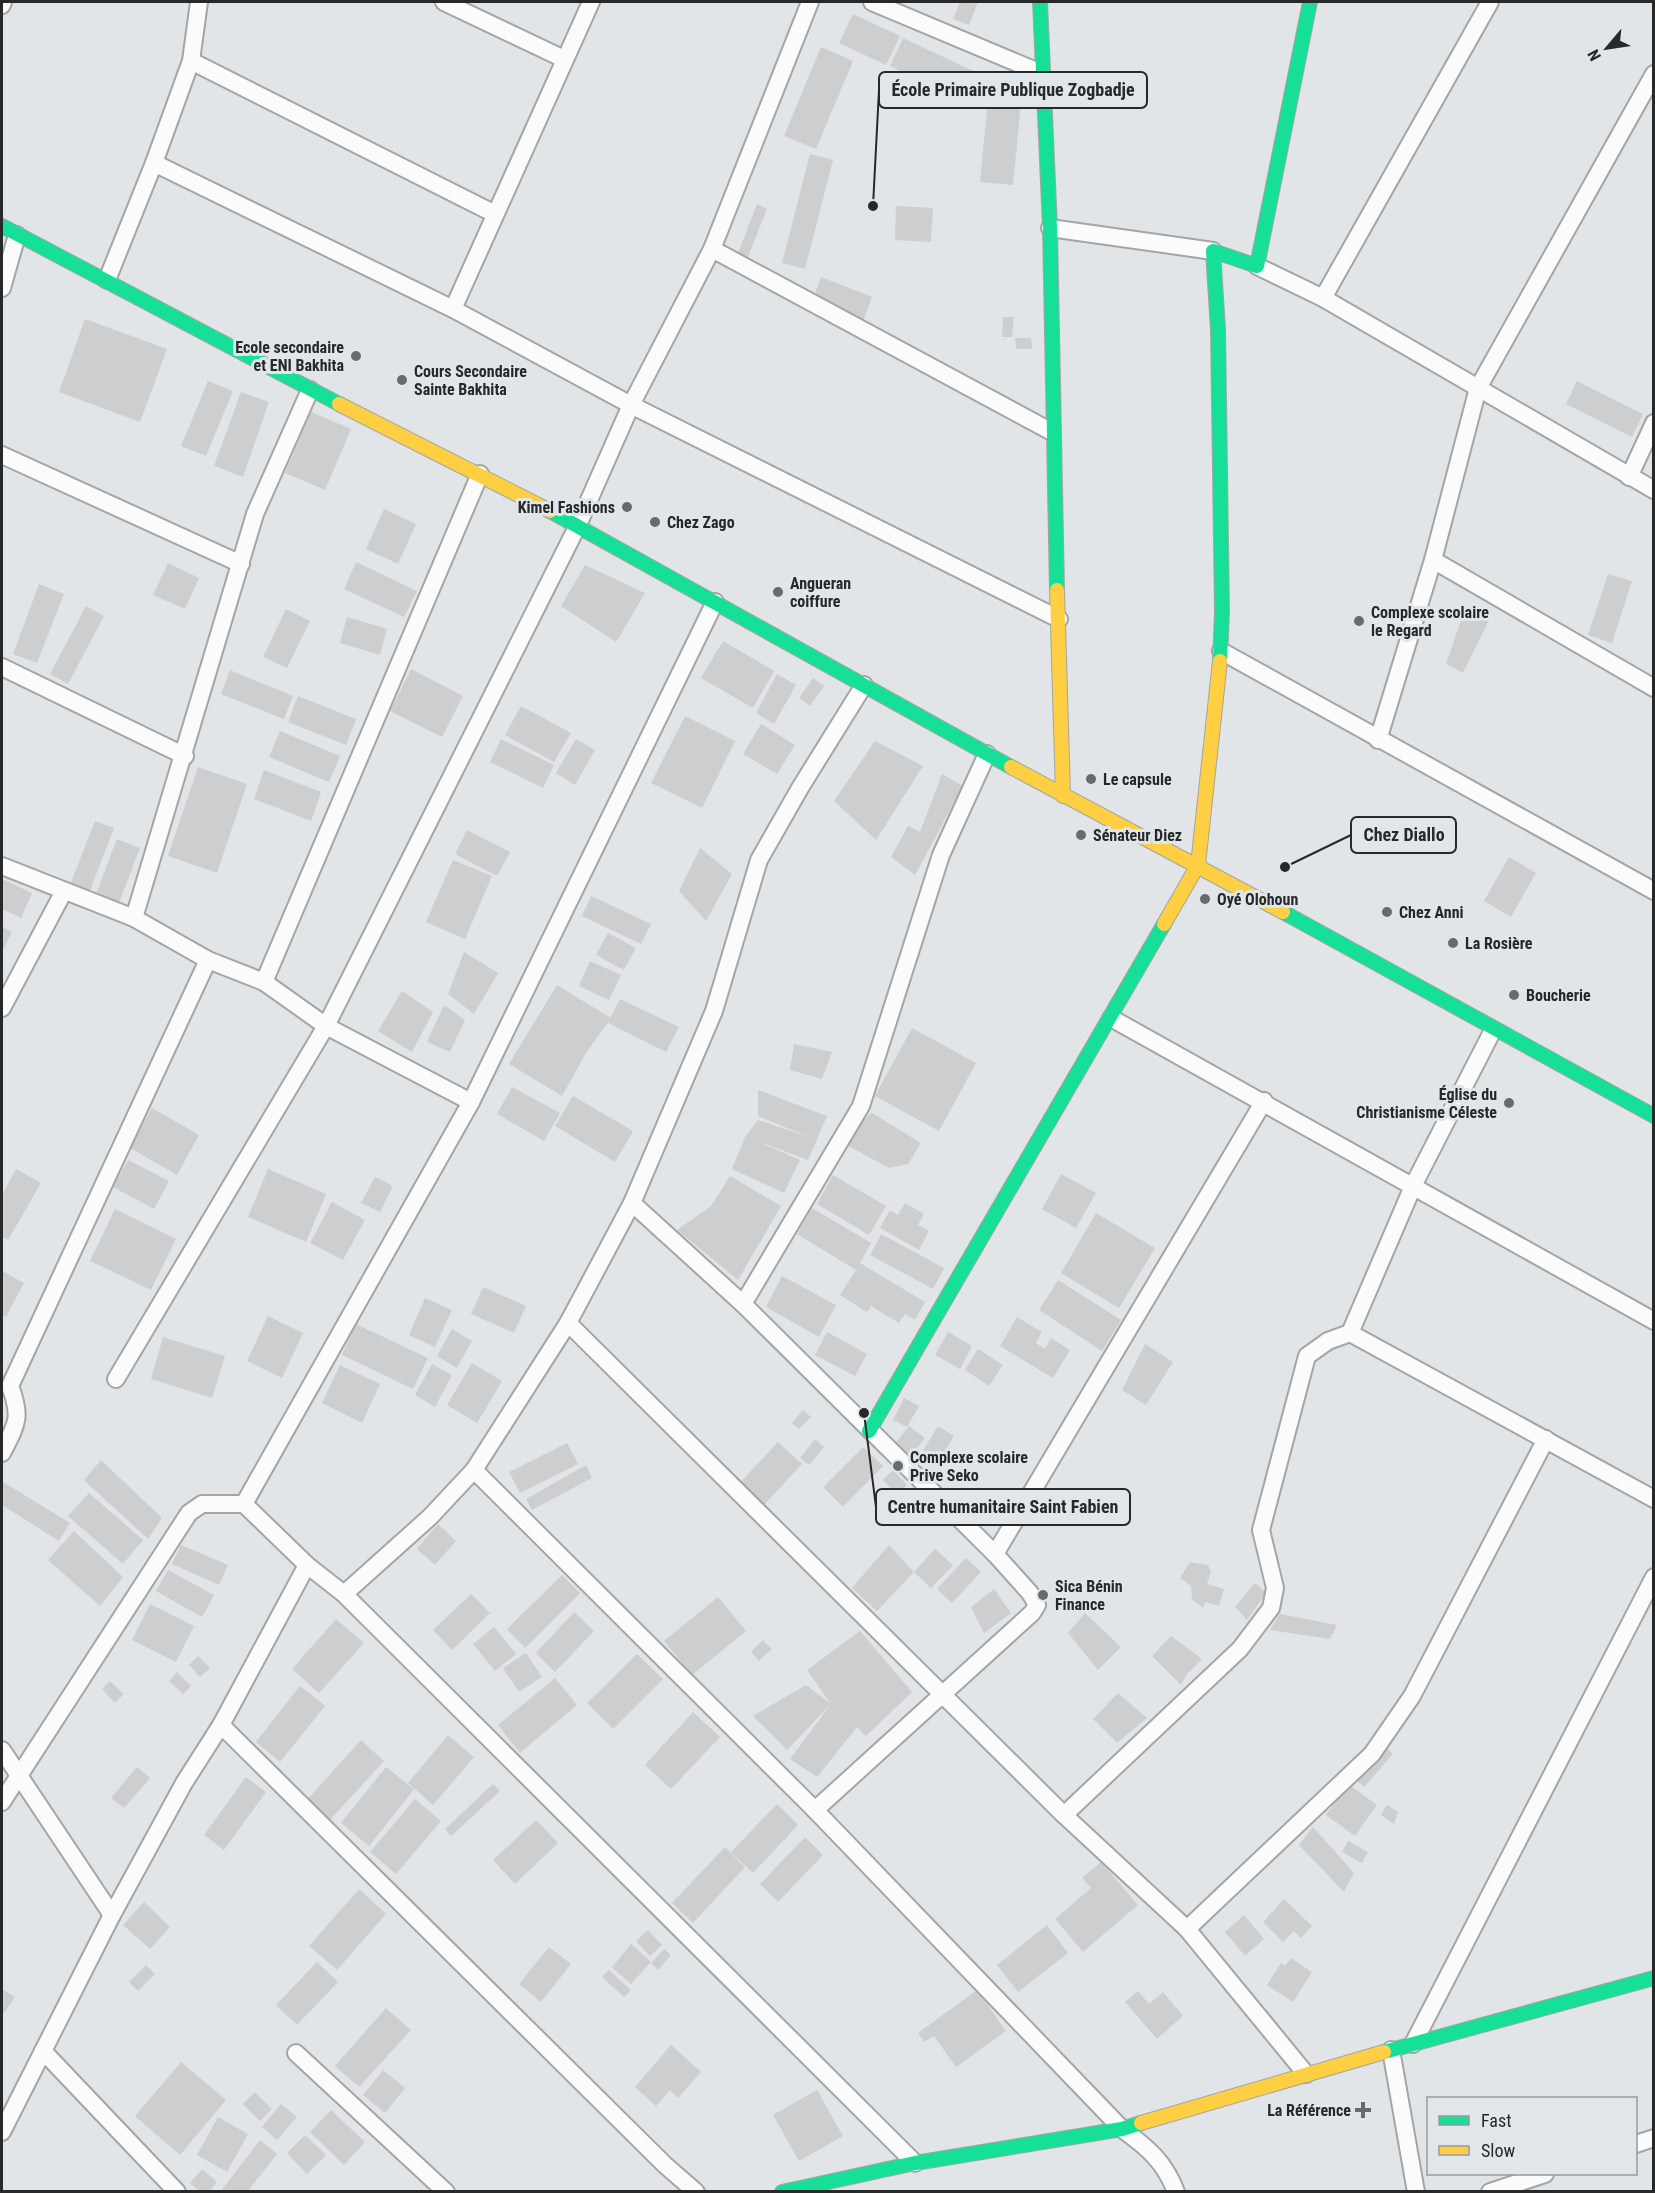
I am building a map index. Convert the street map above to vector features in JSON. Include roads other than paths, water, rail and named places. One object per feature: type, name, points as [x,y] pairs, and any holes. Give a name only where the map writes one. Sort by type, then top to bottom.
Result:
[{"type":"street","points":[[107,280],[154,164],[191,61],[200,2]]},
{"type":"street","points":[[444,2],[564,59]]},
{"type":"street","points":[[453,309],[591,2]]},
{"type":"street","points":[[116,1379],[326,1026],[578,525],[632,405],[712,249],[810,2]]},
{"type":"street","points":[[872,2],[1041,73]]},
{"type":"street","points":[[1040,2],[1041,73],[1050,228],[1052,432],[1063,796]]},
{"type":"street","points":[[1257,266],[1310,2]]},
{"type":"street","points":[[1323,298],[1490,2]]},
{"type":"street","points":[[191,61],[495,214]]},
{"type":"street","points":[[1378,740],[1433,560],[1478,388],[1653,74]]},
{"type":"street","points":[[154,164],[453,309],[632,405],[1059,619]]},
{"type":"street","points":[[2,226],[310,390],[578,525],[1063,796],[1198,865],[1493,1030],[1653,1116]]},
{"type":"street","points":[[1050,228],[1213,251],[1257,266],[1323,298],[1653,490]]},
{"type":"street","points":[[2,288],[17,235]]},
{"type":"street","points":[[712,249],[1052,432]]},
{"type":"street","points":[[869,1431],[1198,865],[1221,651],[1218,329],[1213,251]]},
{"type":"street","points":[[134,918],[185,756],[255,514],[310,390]]},
{"type":"street","points":[[1629,477],[1653,423]]},
{"type":"street","points":[[2,455],[241,564]]},
{"type":"street","points":[[264,982],[480,474]]},
{"type":"street","points":[[1433,560],[1653,688]]},
{"type":"street","points":[[244,1504],[471,1102],[715,602]]},
{"type":"street","points":[[1221,651],[1653,891]]},
{"type":"street","points":[[2,667],[185,756]]},
{"type":"street","points":[[344,1594],[430,1516],[474,1470],[568,1323],[632,1203],[714,1011],[759,860],[800,788],[864,685]]},
{"type":"street","points":[[743,1304],[861,1106],[941,855],[987,754]]},
{"type":"street","points":[[2,866],[134,918],[208,960],[264,982],[326,1026],[471,1102]]},
{"type":"street","points":[[2,1008],[64,891]]},
{"type":"street","points":[[2,1453],[18,1424],[18,1406],[4,1384],[208,960]]},
{"type":"street","points":[[1111,1018],[1414,1184],[1653,1321]]},
{"type":"street","points":[[1064,1815],[1240,1649],[1270,1608],[1275,1588],[1261,1530],[1307,1356],[1328,1341],[1350,1333],[1414,1184],[1493,1030]]},
{"type":"street","points":[[995,1554],[1264,1101]]},
{"type":"street","points":[[632,1203],[743,1304],[995,1554],[1037,1605],[1032,1613],[815,1809]]},
{"type":"street","points":[[568,1323],[1064,1815],[1187,1929],[1306,2074]]},
{"type":"street","points":[[1350,1333],[1546,1438],[1653,1500]]},
{"type":"street","points":[[1187,1929],[1372,1754],[1390,1732],[1412,1696],[1546,1438]]},
{"type":"street","points":[[474,1470],[815,1809],[1122,2129],[1152,2151],[1168,2172],[1176,2192]]},
{"type":"street","points":[[2,1802],[17,1774],[189,1513],[202,1504],[244,1504],[307,1565],[344,1594],[915,2163]]},
{"type":"street","points":[[2,2132],[112,1915],[184,1784],[221,1725],[307,1565]]},
{"type":"street","points":[[1413,2044],[1653,1576]]},
{"type":"street","points":[[221,1725],[665,2165],[696,2192]]},
{"type":"street","points":[[2,1749],[112,1915]]},
{"type":"street","points":[[782,2192],[915,2163],[1122,2129],[1306,2074],[1653,1978]]},
{"type":"street","points":[[1391,2050],[1416,2192]]},
{"type":"street","points":[[43,2051],[177,2192]]},
{"type":"street","points":[[296,2053],[446,2192]]},
{"type":"street","points":[[1637,2143],[1653,2138]]},
{"type":"street","points":[[1490,2192],[1542,2175]]},
{"type":"place","name":"École Primaire Publique Zogbadje","points":[[873,206]]},
{"type":"place","name":"Ecole secondaire et ENI Bakhita","points":[[356,356]]},
{"type":"place","name":"Cours Secondaire Sainte Bakhita","points":[[402,380]]},
{"type":"place","name":"Kimel Fashions","points":[[627,507]]},
{"type":"place","name":"Chez Zago","points":[[655,522]]},
{"type":"place","name":"Angueran coiffure","points":[[778,592]]},
{"type":"place","name":"Complexe scolaire le Regard","points":[[1359,621]]},
{"type":"place","name":"Le capsule","points":[[1091,779]]},
{"type":"place","name":"Sénateur Diez","points":[[1081,835]]},
{"type":"place","name":"Chez Diallo","points":[[1285,867]]},
{"type":"place","name":"Oyé Olohoun","points":[[1205,899]]},
{"type":"place","name":"Chez Anni","points":[[1387,912]]},
{"type":"place","name":"La Rosière","points":[[1453,943]]},
{"type":"place","name":"Boucherie","points":[[1514,995]]},
{"type":"place","name":"Église du Christianisme Céleste","points":[[1509,1103]]},
{"type":"place","name":"Centre humanitaire Saint Fabien","points":[[864,1413]]},
{"type":"place","name":"Complexe scolaire Prive Seko","points":[[898,1466]]},
{"type":"place","name":"Sica Bénin Finance","points":[[1043,1595]]},
{"type":"place","name":"La Référence","points":[[1363,2110]]}]
